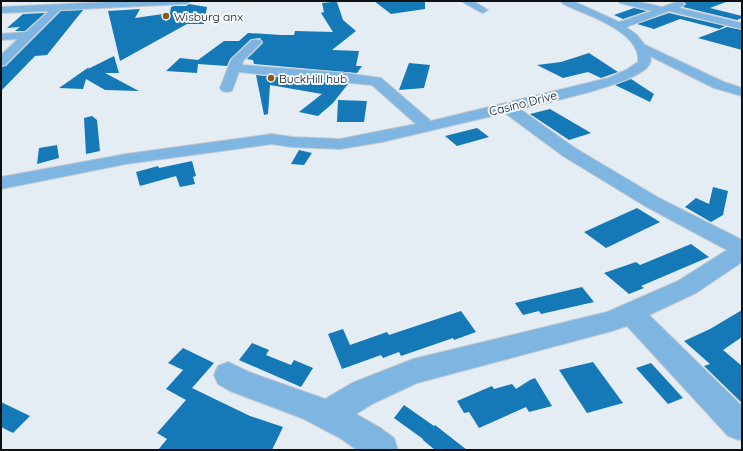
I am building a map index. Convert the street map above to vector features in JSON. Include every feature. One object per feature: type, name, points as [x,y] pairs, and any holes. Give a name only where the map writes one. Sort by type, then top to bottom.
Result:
[{"type":"street","points":[[1,10],[186,1]]},
{"type":"street","points":[[466,1],[482,10]]},
{"type":"street","points":[[565,1],[618,26],[631,36],[641,47],[673,57],[728,89],[742,92]]},
{"type":"street","points":[[623,1],[742,26]]},
{"type":"street","points":[[618,26],[688,1]]},
{"type":"street","points":[[1,62],[57,8]]},
{"type":"street","points":[[1,37],[29,35]]},
{"type":"street","points":[[631,36],[654,41]]},
{"type":"street","points":[[227,88],[237,60],[256,42]]},
{"type":"street","name":"Casino Drive","points":[[1,183],[126,159],[272,139],[292,142],[340,144],[382,137],[508,108],[613,81],[631,73],[644,64],[645,56],[641,47]]},
{"type":"street","points":[[233,68],[376,81],[427,126]]},
{"type":"street","points":[[728,89],[742,84]]},
{"type":"street","points":[[327,415],[363,393],[413,372],[612,321],[687,287],[742,250],[631,189],[569,152],[508,108]]},
{"type":"street","points":[[631,313],[739,425]]},
{"type":"street","points":[[228,375],[240,382],[327,415],[371,440],[382,450]]},
{"type":"building","points":[[374,1],[425,1],[425,9],[391,14]]},
{"type":"building","points":[[683,1],[726,1],[710,8],[742,16],[742,18],[737,20],[683,7],[686,4]]},
{"type":"building","points":[[337,2],[343,20],[356,31],[332,50],[359,51],[356,66],[362,66],[357,73],[254,64],[253,60],[247,59],[263,43],[260,38],[251,39],[230,59],[227,66],[198,64],[197,73],[166,71],[180,58],[198,60],[224,41],[239,41],[248,33],[294,35],[295,31],[333,32],[321,13],[324,12],[322,3]]},
{"type":"building","points":[[189,4],[207,7],[204,24],[187,24],[120,61],[108,11],[140,9],[135,18],[170,13],[171,7],[186,6]]},
{"type":"building","points":[[634,8],[647,11],[623,19],[614,15]]},
{"type":"building","points":[[83,10],[47,55],[35,56],[1,91],[1,67],[6,66],[61,11]]},
{"type":"building","points":[[45,13],[25,31],[15,31],[20,27],[7,28],[23,14]]},
{"type":"building","points":[[669,13],[725,26],[719,29],[680,19],[654,29],[637,24]]},
{"type":"building","points":[[727,27],[742,30],[742,50],[698,38]]},
{"type":"building","points":[[589,53],[618,72],[601,78],[588,72],[563,78],[537,65],[561,62]]},
{"type":"building","points":[[114,56],[119,73],[105,73],[139,91],[105,90],[86,79],[83,89],[59,88],[89,67],[88,69]]},
{"type":"building","points":[[409,63],[430,65],[424,88],[399,90]]},
{"type":"building","points":[[256,75],[348,84],[333,103],[318,116],[299,112],[322,94],[270,85],[268,114],[264,115]]},
{"type":"building","points":[[631,79],[654,94],[650,102],[615,85]]},
{"type":"building","points":[[338,100],[367,101],[364,122],[337,122]]},
{"type":"building","points":[[550,109],[591,133],[569,140],[530,114]]},
{"type":"building","points":[[92,116],[97,120],[100,151],[86,154],[84,118]]},
{"type":"building","points":[[477,128],[489,137],[457,146],[445,136]]},
{"type":"building","points":[[57,145],[59,158],[37,164],[39,148]]},
{"type":"building","points":[[299,150],[312,153],[304,165],[291,164]]},
{"type":"building","points":[[192,161],[196,176],[193,177],[195,184],[180,187],[176,176],[140,186],[136,172],[158,166],[159,168]]},
{"type":"building","points":[[713,187],[728,191],[723,215],[711,222],[685,207],[696,198],[709,204]]},
{"type":"building","points":[[637,208],[660,222],[606,248],[584,232]]},
{"type":"building","points":[[691,244],[709,257],[641,286],[644,288],[629,294],[604,273],[636,262],[640,265]]},
{"type":"building","points":[[582,287],[594,302],[541,314],[539,311],[523,315],[515,303]]},
{"type":"building","points":[[742,310],[742,337],[723,350],[742,366],[742,403],[704,366],[710,364],[684,341],[710,329]]},
{"type":"building","points":[[461,311],[476,332],[454,340],[453,338],[401,356],[399,352],[383,358],[381,355],[342,369],[328,334],[343,329],[350,345],[387,332],[389,335]]},
{"type":"building","points":[[252,343],[269,350],[266,355],[291,365],[294,360],[313,368],[301,387],[239,360]]},
{"type":"building","points":[[183,348],[214,363],[192,388],[250,416],[283,427],[272,450],[158,450],[167,439],[157,433],[186,400],[166,389],[183,370],[168,363]]},
{"type":"building","points":[[593,362],[623,403],[587,413],[559,370]]},
{"type":"building","points":[[651,363],[683,398],[668,404],[636,368]]},
{"type":"building","points":[[535,378],[552,406],[529,412],[526,407],[479,428],[469,412],[464,413],[457,401],[492,386],[494,389],[512,384],[516,389]]},
{"type":"building","points":[[1,402],[30,416],[13,433],[1,427]]},
{"type":"building","points":[[404,405],[434,426],[435,425],[467,450],[435,450],[423,439],[394,418]]},
{"type":"place","name":"Wisburg anx","points":[[166,16]]},
{"type":"place","name":"BuckHill hub","points":[[271,78]]}]
